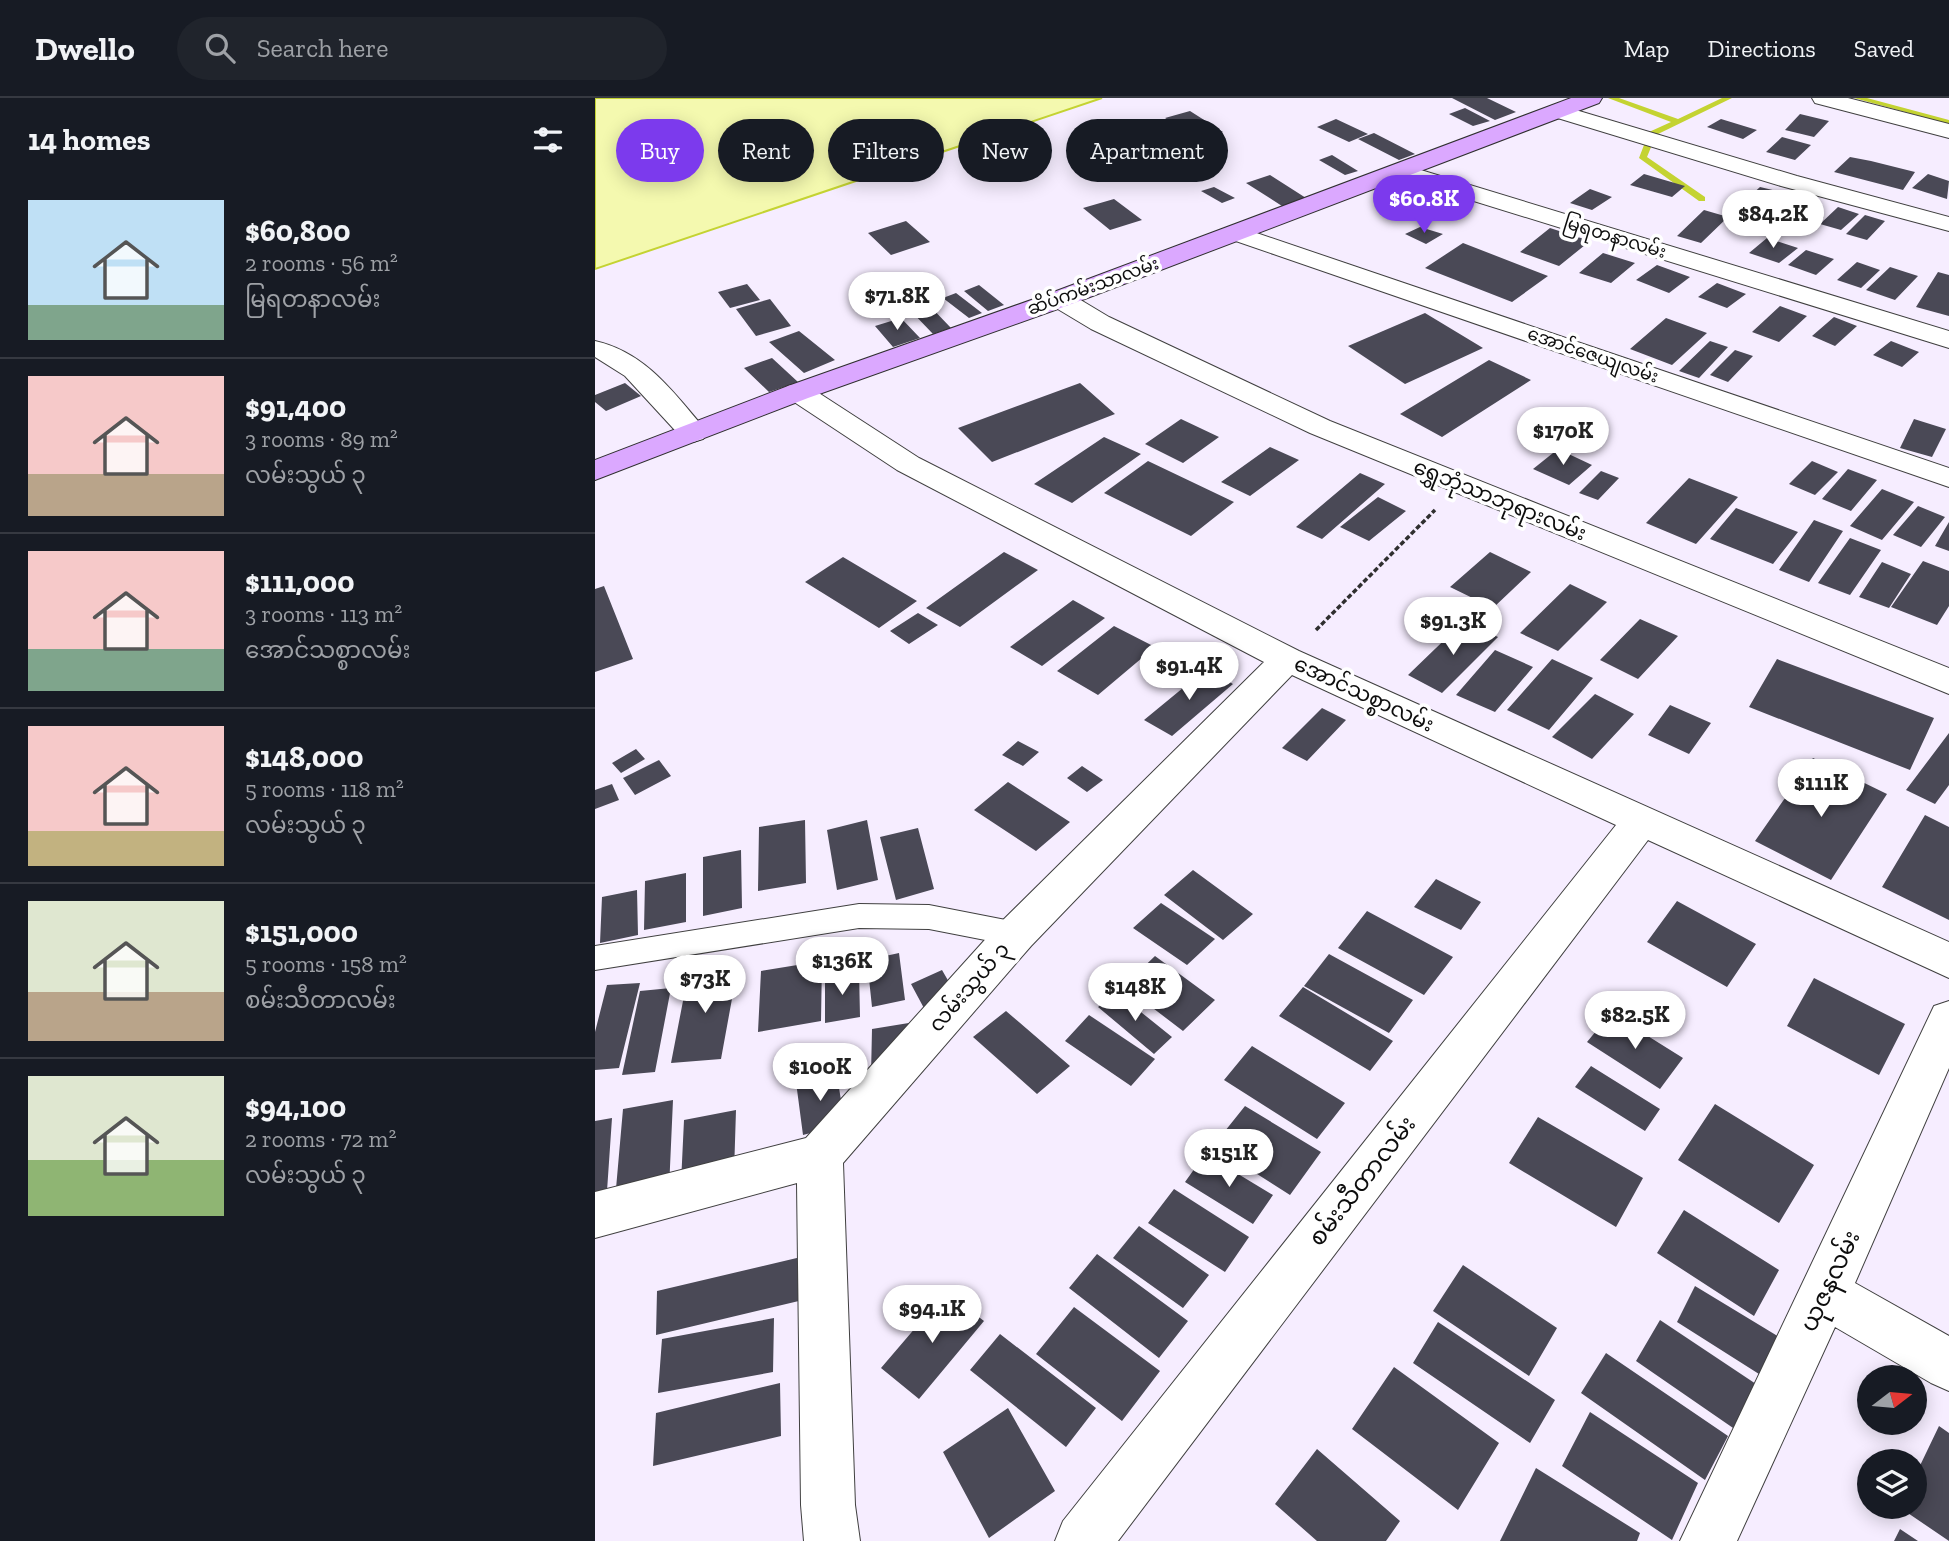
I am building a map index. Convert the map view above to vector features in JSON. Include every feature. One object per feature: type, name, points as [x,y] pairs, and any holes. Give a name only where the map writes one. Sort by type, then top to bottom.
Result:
[{"type":"street","name":"ဆိပ်ကမ်းသာလမ်း","points":[[595,471],[798,392],[1060,299],[1591,98]]},
{"type":"street","points":[[1823,98],[1949,131]]},
{"type":"street","points":[[1559,110],[1789,181],[1949,223]]},
{"type":"street","name":"မြရတနာလမ်း","points":[[1401,171],[1949,340]]},
{"type":"street","name":"အောင်ဇေယျလမ်း","points":[[1236,233],[1949,478]]},
{"type":"street","name":"ရွှေဘုံသာဘုရားလမ်း","points":[[1060,299],[1100,323],[1320,427],[1949,682]]},
{"type":"street","points":[[595,349],[617,356],[649,384],[694,433]]},
{"type":"street","name":"အောင်သစ္စာလမ်း","points":[[798,392],[908,464],[1287,659],[1949,961]]},
{"type":"street","name":"လမ်းသွယ် ၃","points":[[820,1156],[1016,934],[1287,659]]},
{"type":"street","name":"စမ်းသီတာလမ်း","points":[[1083,1541],[1640,822]]},
{"type":"street","name":"ယုဇနလမ်း","points":[[1708,1541],[1825,1293],[1949,1019]]},
{"type":"street","points":[[595,1215],[820,1156],[828,1505],[832,1541]]},
{"type":"street","points":[[1825,1293],[1949,1364]]},
{"type":"lane","points":[[595,958],[859,916],[929,917],[1016,934]]},
{"type":"path","points":[[1287,659],[1460,484]]},
{"type":"shaded area","points":[[595,98],[1102,98],[1040,119],[958,119],[958,147],[944,151],[944,119],[828,119],[828,182],[853,182],[595,269]]},
{"type":"building","points":[[1452,98],[1487,98],[1516,112],[1495,120]]},
{"type":"building","points":[[1465,108],[1490,121],[1473,126],[1449,114]]},
{"type":"building","points":[[1190,111],[1203,119],[1166,119]]},
{"type":"building","points":[[1800,114],[1829,121],[1814,137],[1785,130]]},
{"type":"building","points":[[1336,119],[1368,134],[1349,142],[1317,127]]},
{"type":"building","points":[[1721,119],[1757,130],[1743,139],[1707,127]]},
{"type":"building","points":[[1374,133],[1415,154],[1399,160],[1358,139]]},
{"type":"building","points":[[1782,137],[1811,145],[1795,160],[1766,152]]},
{"type":"building","points":[[1332,155],[1358,171],[1345,175],[1319,160]]},
{"type":"building","points":[[1850,157],[1915,172],[1903,190],[1834,172]]},
{"type":"building","points":[[1644,174],[1685,186],[1672,197],[1630,185]]},
{"type":"building","points":[[1928,174],[1949,181],[1947,199],[1912,188]]},
{"type":"building","points":[[1270,175],[1306,198],[1282,206],[1246,183]]},
{"type":"building","points":[[1214,187],[1235,198],[1222,203],[1201,191]]},
{"type":"building","points":[[1760,187],[1781,192],[1757,215],[1737,208]]},
{"type":"building","points":[[1590,189],[1612,197],[1592,210],[1570,203]]},
{"type":"building","points":[[1784,195],[1807,202],[1789,220],[1766,213]]},
{"type":"building","points":[[1114,199],[1142,220],[1110,230],[1083,208]]},
{"type":"building","points":[[1838,207],[1859,214],[1841,230],[1820,224]]},
{"type":"building","points":[[1704,210],[1728,217],[1701,243],[1677,236]]},
{"type":"building","points":[[1804,211],[1824,217],[1807,229],[1788,222]]},
{"type":"building","points":[[1865,215],[1885,221],[1867,240],[1846,234]]},
{"type":"building","points":[[906,221],[930,242],[891,255],[868,233]]},
{"type":"building","points":[[1420,227],[1443,234],[1426,244],[1405,234]]},
{"type":"building","points":[[1550,228],[1590,241],[1559,266],[1520,252]]},
{"type":"building","points":[[1767,238],[1798,248],[1779,263],[1749,253]]},
{"type":"building","points":[[1463,243],[1548,276],[1512,302],[1425,268]]},
{"type":"building","points":[[1806,250],[1834,259],[1816,275],[1788,265]]},
{"type":"building","points":[[1603,253],[1635,263],[1611,283],[1579,273]]},
{"type":"building","points":[[1857,262],[1880,270],[1861,288],[1837,280]]},
{"type":"building","points":[[1657,265],[1690,277],[1669,293],[1636,280]]},
{"type":"building","points":[[1890,267],[1918,276],[1895,300],[1866,290]]},
{"type":"building","points":[[1938,272],[1949,275],[1949,316],[1916,307]]},
{"type":"building","points":[[1717,283],[1746,294],[1727,308],[1698,297]]},
{"type":"building","points":[[747,284],[760,300],[730,308],[718,292]]},
{"type":"building","points":[[979,285],[1004,305],[988,311],[964,291]]},
{"type":"building","points":[[956,293],[982,313],[969,318],[943,298]]},
{"type":"building","points":[[770,299],[791,326],[756,336],[736,309]]},
{"type":"building","points":[[928,304],[951,328],[933,334],[910,310]]},
{"type":"building","points":[[1780,306],[1807,316],[1779,342],[1752,332]]},
{"type":"building","points":[[1425,313],[1483,348],[1405,384],[1348,346]]},
{"type":"building","points":[[1834,317],[1857,326],[1835,346],[1812,336]]},
{"type":"building","points":[[901,318],[920,338],[893,347],[875,326]]},
{"type":"building","points":[[1666,318],[1707,333],[1672,365],[1630,349]]},
{"type":"building","points":[[799,331],[835,360],[804,373],[769,342]]},
{"type":"building","points":[[1710,341],[1728,347],[1699,378],[1679,371]]},
{"type":"building","points":[[1891,341],[1919,352],[1902,367],[1873,355]]},
{"type":"building","points":[[1735,350],[1753,356],[1728,382],[1710,375]]},
{"type":"building","points":[[772,358],[798,382],[769,392],[744,368]]},
{"type":"building","points":[[1489,360],[1531,380],[1442,437],[1400,414]]},
{"type":"building","points":[[625,383],[641,396],[606,411],[595,402],[595,395]]},
{"type":"building","points":[[1080,383],[1115,414],[992,462],[958,428]]},
{"type":"building","points":[[1181,419],[1219,437],[1183,463],[1145,444]]},
{"type":"building","points":[[1914,419],[1946,429],[1932,457],[1900,448]]},
{"type":"building","points":[[1104,437],[1141,454],[1072,503],[1034,484]]},
{"type":"building","points":[[1270,447],[1299,460],[1250,496],[1221,482]]},
{"type":"building","points":[[1558,449],[1592,465],[1569,485],[1533,469]]},
{"type":"building","points":[[1148,461],[1234,502],[1191,536],[1104,493]]},
{"type":"building","points":[[1812,461],[1838,472],[1815,495],[1789,484]]},
{"type":"building","points":[[1848,469],[1877,480],[1851,511],[1822,499]]},
{"type":"building","points":[[1601,471],[1619,478],[1598,500],[1579,493]]},
{"type":"building","points":[[1360,473],[1385,484],[1322,539],[1296,527]]},
{"type":"building","points":[[1689,478],[1738,497],[1696,544],[1646,523]]},
{"type":"building","points":[[1882,489],[1914,502],[1882,540],[1850,526]]},
{"type":"building","points":[[1378,497],[1406,511],[1369,541],[1340,527]]},
{"type":"building","points":[[1918,506],[1945,517],[1921,547],[1893,535]]},
{"type":"building","points":[[1736,508],[1798,532],[1773,564],[1710,539]]},
{"type":"building","points":[[1814,520],[1843,531],[1809,582],[1779,570]]},
{"type":"building","points":[[1949,522],[1949,551],[1935,546]]},
{"type":"building","points":[[1850,538],[1881,550],[1850,595],[1818,583]]},
{"type":"building","points":[[1004,552],[1038,570],[960,627],[926,608]]},
{"type":"building","points":[[1490,552],[1531,572],[1493,608],[1450,587]]},
{"type":"building","points":[[843,557],[917,601],[879,628],[805,582]]},
{"type":"building","points":[[1923,561],[1949,571],[1949,606],[1937,625],[1891,607]]},
{"type":"building","points":[[1882,562],[1911,574],[1889,608],[1859,597]]},
{"type":"building","points":[[1570,584],[1607,602],[1558,651],[1520,633]]},
{"type":"building","points":[[604,586],[633,659],[595,672],[595,589]]},
{"type":"building","points":[[1073,600],[1105,618],[1042,666],[1010,647]]},
{"type":"building","points":[[918,613],[938,625],[909,644],[890,631]]},
{"type":"building","points":[[1640,619],[1678,636],[1638,679],[1600,660]]},
{"type":"building","points":[[1464,621],[1498,637],[1442,693],[1408,675]]},
{"type":"building","points":[[1114,626],[1155,647],[1098,695],[1057,671]]},
{"type":"building","points":[[1495,650],[1533,667],[1495,712],[1456,695]]},
{"type":"building","points":[[1552,659],[1593,678],[1549,730],[1507,710]]},
{"type":"building","points":[[1777,659],[1934,718],[1910,770],[1749,707]]},
{"type":"building","points":[[1206,669],[1233,684],[1172,736],[1144,720]]},
{"type":"building","points":[[1595,694],[1634,714],[1592,759],[1552,737]]},
{"type":"building","points":[[1670,705],[1711,723],[1689,754],[1648,735]]},
{"type":"building","points":[[1322,708],[1346,720],[1307,761],[1282,748]]},
{"type":"building","points":[[1949,733],[1949,785],[1935,804],[1906,790]]},
{"type":"building","points":[[1018,741],[1039,752],[1023,766],[1002,755]]},
{"type":"building","points":[[636,749],[645,759],[621,773],[612,763]]},
{"type":"building","points":[[1813,758],[1887,794],[1831,880],[1755,841]]},
{"type":"building","points":[[659,760],[671,776],[635,795],[623,778]]},
{"type":"building","points":[[1082,766],[1103,780],[1087,792],[1067,778]]},
{"type":"building","points":[[1008,782],[1070,822],[1036,851],[974,810]]},
{"type":"building","points":[[612,784],[619,800],[595,809],[595,790]]},
{"type":"building","points":[[1925,815],[1949,827],[1949,920],[1882,887]]},
{"type":"building","points":[[805,820],[806,883],[758,891],[759,827]]},
{"type":"building","points":[[867,820],[878,880],[837,890],[827,830]]},
{"type":"building","points":[[918,828],[934,889],[896,900],[880,837]]},
{"type":"building","points":[[741,850],[742,908],[703,916],[703,857]]},
{"type":"building","points":[[1193,870],[1253,914],[1223,940],[1164,895]]},
{"type":"building","points":[[686,873],[686,922],[644,930],[645,881]]},
{"type":"building","points":[[1436,879],[1481,902],[1461,930],[1414,907]]},
{"type":"building","points":[[637,890],[638,935],[600,943],[602,897]]},
{"type":"building","points":[[1677,901],[1756,944],[1727,987],[1647,942]]},
{"type":"building","points":[[1161,903],[1215,939],[1187,965],[1133,928]]},
{"type":"building","points":[[1367,911],[1453,957],[1424,995],[1338,948]]},
{"type":"building","points":[[899,953],[905,1000],[872,1007],[867,960]]},
{"type":"building","points":[[1329,954],[1413,1000],[1389,1033],[1304,986]]},
{"type":"building","points":[[1155,956],[1215,1000],[1183,1031],[1124,986]]},
{"type":"building","points":[[822,961],[821,1021],[758,1032],[761,971]]},
{"type":"building","points":[[738,966],[721,1059],[671,1063],[689,970]]},
{"type":"building","points":[[859,970],[860,1017],[825,1023],[825,976]]},
{"type":"building","points":[[942,970],[965,1010],[933,1025],[911,984]]},
{"type":"building","points":[[1814,978],[1905,1024],[1879,1075],[1787,1026]]},
{"type":"building","points":[[640,983],[619,1068],[595,1070],[595,1032],[607,985]]},
{"type":"building","points":[[1303,987],[1393,1041],[1370,1071],[1279,1016]]},
{"type":"building","points":[[671,988],[655,1072],[622,1075],[640,991]]},
{"type":"building","points":[[1116,992],[1172,1037],[1154,1054],[1098,1007]]},
{"type":"building","points":[[1006,1011],[1070,1066],[1037,1094],[973,1037]]},
{"type":"building","points":[[1611,1013],[1683,1058],[1660,1089],[1587,1042]]},
{"type":"building","points":[[1089,1015],[1155,1059],[1131,1086],[1065,1041]]},
{"type":"building","points":[[921,1021],[871,1075],[872,1029]]},
{"type":"building","points":[[1252,1046],[1345,1103],[1317,1139],[1224,1080]]},
{"type":"building","points":[[1591,1066],[1660,1109],[1645,1131],[1575,1087]]},
{"type":"building","points":[[836,1070],[845,1124],[803,1135],[796,1082]]},
{"type":"building","points":[[673,1100],[669,1189],[615,1200],[623,1109]]},
{"type":"building","points":[[1715,1104],[1814,1165],[1779,1223],[1678,1160]]},
{"type":"building","points":[[1245,1106],[1321,1152],[1290,1195],[1213,1146]]},
{"type":"building","points":[[736,1110],[734,1173],[681,1183],[684,1120]]},
{"type":"building","points":[[1538,1117],[1643,1178],[1616,1227],[1509,1163]]},
{"type":"building","points":[[612,1118],[607,1191],[595,1193],[595,1121]]},
{"type":"building","points":[[1205,1154],[1273,1195],[1253,1224],[1185,1182]]},
{"type":"building","points":[[1174,1189],[1249,1237],[1225,1272],[1148,1223]]},
{"type":"building","points":[[1684,1210],[1779,1270],[1754,1316],[1657,1253]]},
{"type":"building","points":[[1139,1226],[1209,1275],[1183,1308],[1113,1258]]},
{"type":"building","points":[[1097,1254],[1188,1321],[1159,1358],[1069,1288]]},
{"type":"building","points":[[801,1257],[803,1300],[656,1335],[657,1291]]},
{"type":"building","points":[[1463,1265],[1557,1328],[1529,1376],[1433,1311]]},
{"type":"building","points":[[1695,1286],[1789,1343],[1770,1381],[1677,1322]]},
{"type":"building","points":[[946,1292],[984,1321],[919,1399],[881,1368]]},
{"type":"building","points":[[1074,1307],[1160,1371],[1122,1421],[1036,1354]]},
{"type":"building","points":[[774,1318],[773,1372],[658,1393],[662,1339]]},
{"type":"building","points":[[1660,1320],[1759,1386],[1736,1430],[1636,1361]]},
{"type":"building","points":[[1438,1322],[1555,1400],[1530,1443],[1413,1363]]},
{"type":"building","points":[[1000,1334],[1096,1408],[1066,1447],[970,1370]]},
{"type":"building","points":[[1606,1353],[1728,1436],[1705,1480],[1581,1393]]},
{"type":"building","points":[[1394,1367],[1499,1443],[1458,1510],[1352,1429]]},
{"type":"building","points":[[780,1383],[781,1436],[653,1466],[656,1413]]},
{"type":"building","points":[[1008,1408],[1055,1491],[989,1538],[943,1452]]},
{"type":"building","points":[[1590,1412],[1698,1483],[1672,1540],[1562,1466]]},
{"type":"building","points":[[1939,1426],[1949,1433],[1949,1541],[1917,1519],[1927,1519],[1927,1451]]},
{"type":"building","points":[[1317,1449],[1400,1521],[1386,1541],[1317,1541],[1275,1504]]},
{"type":"building","points":[[1536,1468],[1640,1533],[1637,1541],[1500,1541]]},
{"type":"building","points":[[1900,1529],[1918,1541],[1894,1541]]},
{"type":"waterway","points":[[1612,98],[1676,121]]},
{"type":"waterway","points":[[1702,199],[1643,158],[1652,134],[1728,98]]},
{"type":"waterway","points":[[1858,98],[1949,122]]}]
